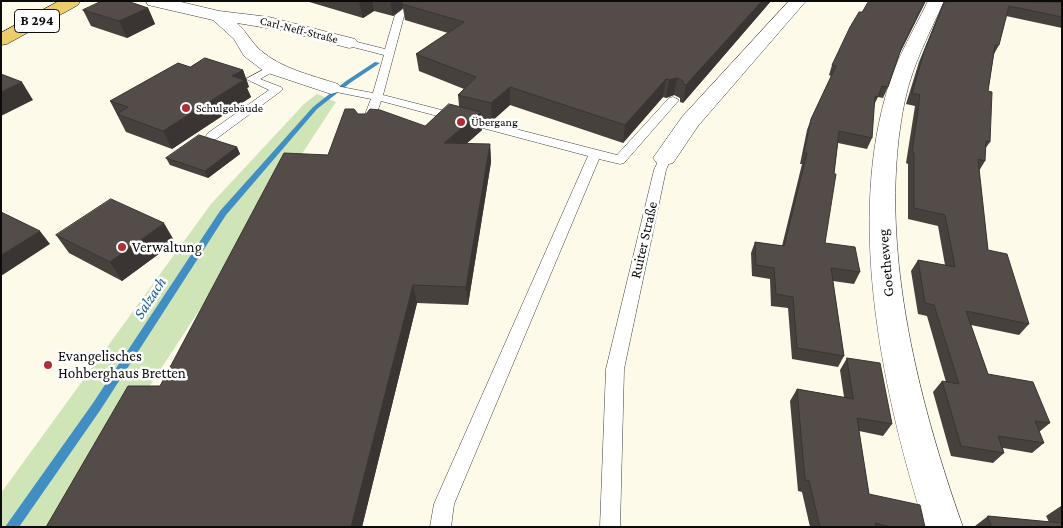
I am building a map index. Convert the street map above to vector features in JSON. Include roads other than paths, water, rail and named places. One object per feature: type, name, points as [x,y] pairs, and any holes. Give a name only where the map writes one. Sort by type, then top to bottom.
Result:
[{"type":"main road","name":"B 294","points":[[1,40],[72,1]]},
{"type":"street","name":"Carl-Neff-Straße","points":[[154,1],[219,16],[300,28],[349,43]]},
{"type":"street","name":"Ruiter Straße","points":[[664,158],[690,122],[798,1]]},
{"type":"street","name":"Goetheweg","points":[[936,1],[906,61],[888,130],[882,193],[882,230],[889,306],[907,401],[915,437],[944,527]]},
{"type":"street","points":[[219,16],[241,36],[251,52],[272,68],[331,88]]},
{"type":"lane","points":[[366,127],[377,97],[400,15],[420,1]]},
{"type":"lane","points":[[349,43],[390,53]]},
{"type":"lane","points":[[212,136],[277,89],[251,79],[272,68]]},
{"type":"lane","points":[[331,88],[377,97],[620,160],[673,100]]},
{"type":"lane","points":[[440,527],[444,504],[595,154]]},
{"type":"lane","name":"Ruiter Straße","points":[[610,527],[615,369],[664,158]]},
{"type":"waterway","name":"Salzach","points":[[11,527],[97,406],[223,213],[315,108],[348,82],[377,63]]},
{"type":"place","name":"Schulgebäude","points":[[186,108]]},
{"type":"place","name":"Übergang","points":[[461,122]]},
{"type":"place","name":"Verwaltung","points":[[122,247]]},
{"type":"place","name":"Evangelisches Hohberghaus Bretten","points":[[48,365]]}]
